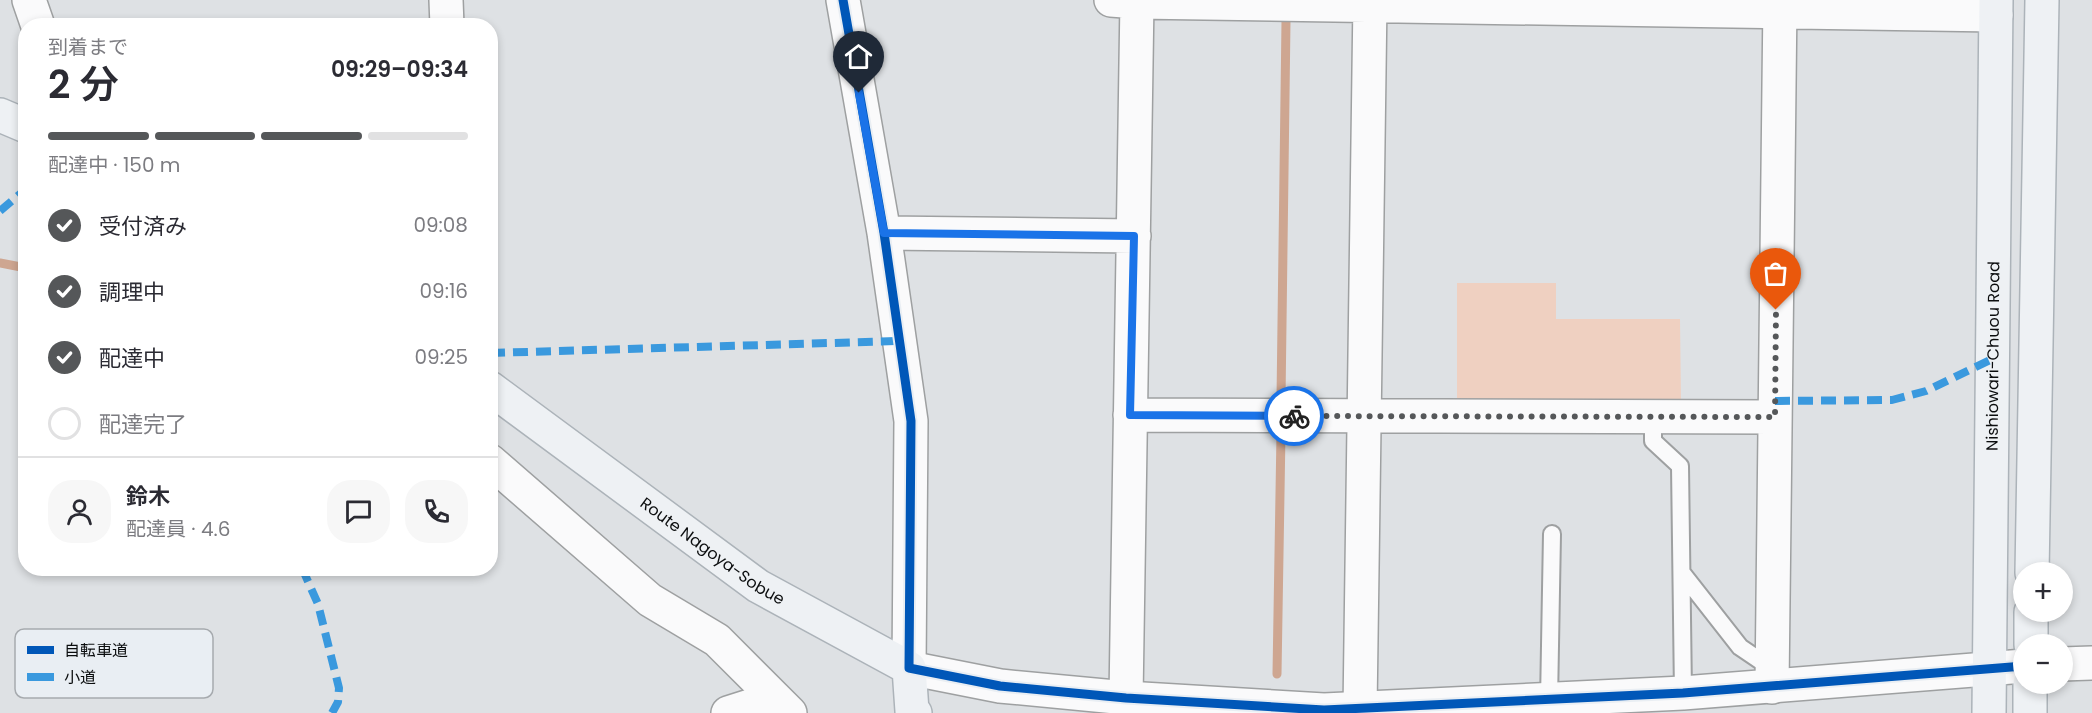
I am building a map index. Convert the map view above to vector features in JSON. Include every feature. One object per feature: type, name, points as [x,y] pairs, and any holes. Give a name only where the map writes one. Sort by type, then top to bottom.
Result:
[{"type":"main road","points":[[2032,562],[2042,0]]},
{"type":"main road","name":"Nishiowari-Chuou Road","points":[[1989,713],[1996,8]]},
{"type":"main road","points":[[0,115],[18,123]]},
{"type":"main road","name":"Route Nagoya-Sobue","points":[[498,393],[758,586],[909,668]]},
{"type":"main road","points":[[909,668],[913,712]]},
{"type":"main road","points":[[2030,694],[2030,713]]},
{"type":"street","points":[[29,0],[35,18]]},
{"type":"street","points":[[446,0],[447,18]]},
{"type":"street","points":[[843,0],[884,233],[911,421],[909,668],[1000,686],[1126,698],[1324,712],[1549,701],[1649,704],[1683,693],[1772,678],[2013,667]]},
{"type":"street","points":[[1126,698],[1134,236],[1128,1],[1996,8]]},
{"type":"street","points":[[1360,710],[1370,3]]},
{"type":"street","points":[[1772,678],[1780,6]]},
{"type":"street","points":[[884,233],[1134,236]]},
{"type":"street","points":[[1130,415],[1775,417]]},
{"type":"street","points":[[498,468],[650,600],[717,640],[783,705]]},
{"type":"street","points":[[2073,664],[2092,663]]},
{"type":"street","points":[[728,713],[783,705]]},
{"type":"lane","points":[[1653,417],[1653,441],[1680,466],[1683,693]]},
{"type":"lane","points":[[1549,701],[1552,534]]},
{"type":"lane","points":[[1682,573],[1740,647],[1772,678]]},
{"type":"shaded area","points":[[1457,283],[1556,283],[1556,319],[1680,319],[1681,403],[1457,403]]},
{"type":"waterway","points":[[1281,399],[1286,21]]},
{"type":"waterway","points":[[0,263],[18,266]]},
{"type":"waterway","points":[[1277,674],[1281,433]]},
{"type":"marked path","points":[[0,211],[18,196]]},
{"type":"marked path","points":[[498,353],[899,341]]},
{"type":"marked path","points":[[1775,401],[1892,400],[1926,391],[1992,359]]},
{"type":"marked path","points":[[306,576],[318,604],[339,688],[338,702],[332,713]]},
{"type":"cycle path","points":[[843,0],[884,233],[911,421],[909,668],[1000,686],[1126,698],[1324,710],[1683,693],[2013,667]]},
{"type":"way so far","points":[[1294,416],[1775,417],[1776,310]]},
{"type":"route","points":[[859,93],[884,233],[1134,236],[1130,415],[1294,416]]}]
